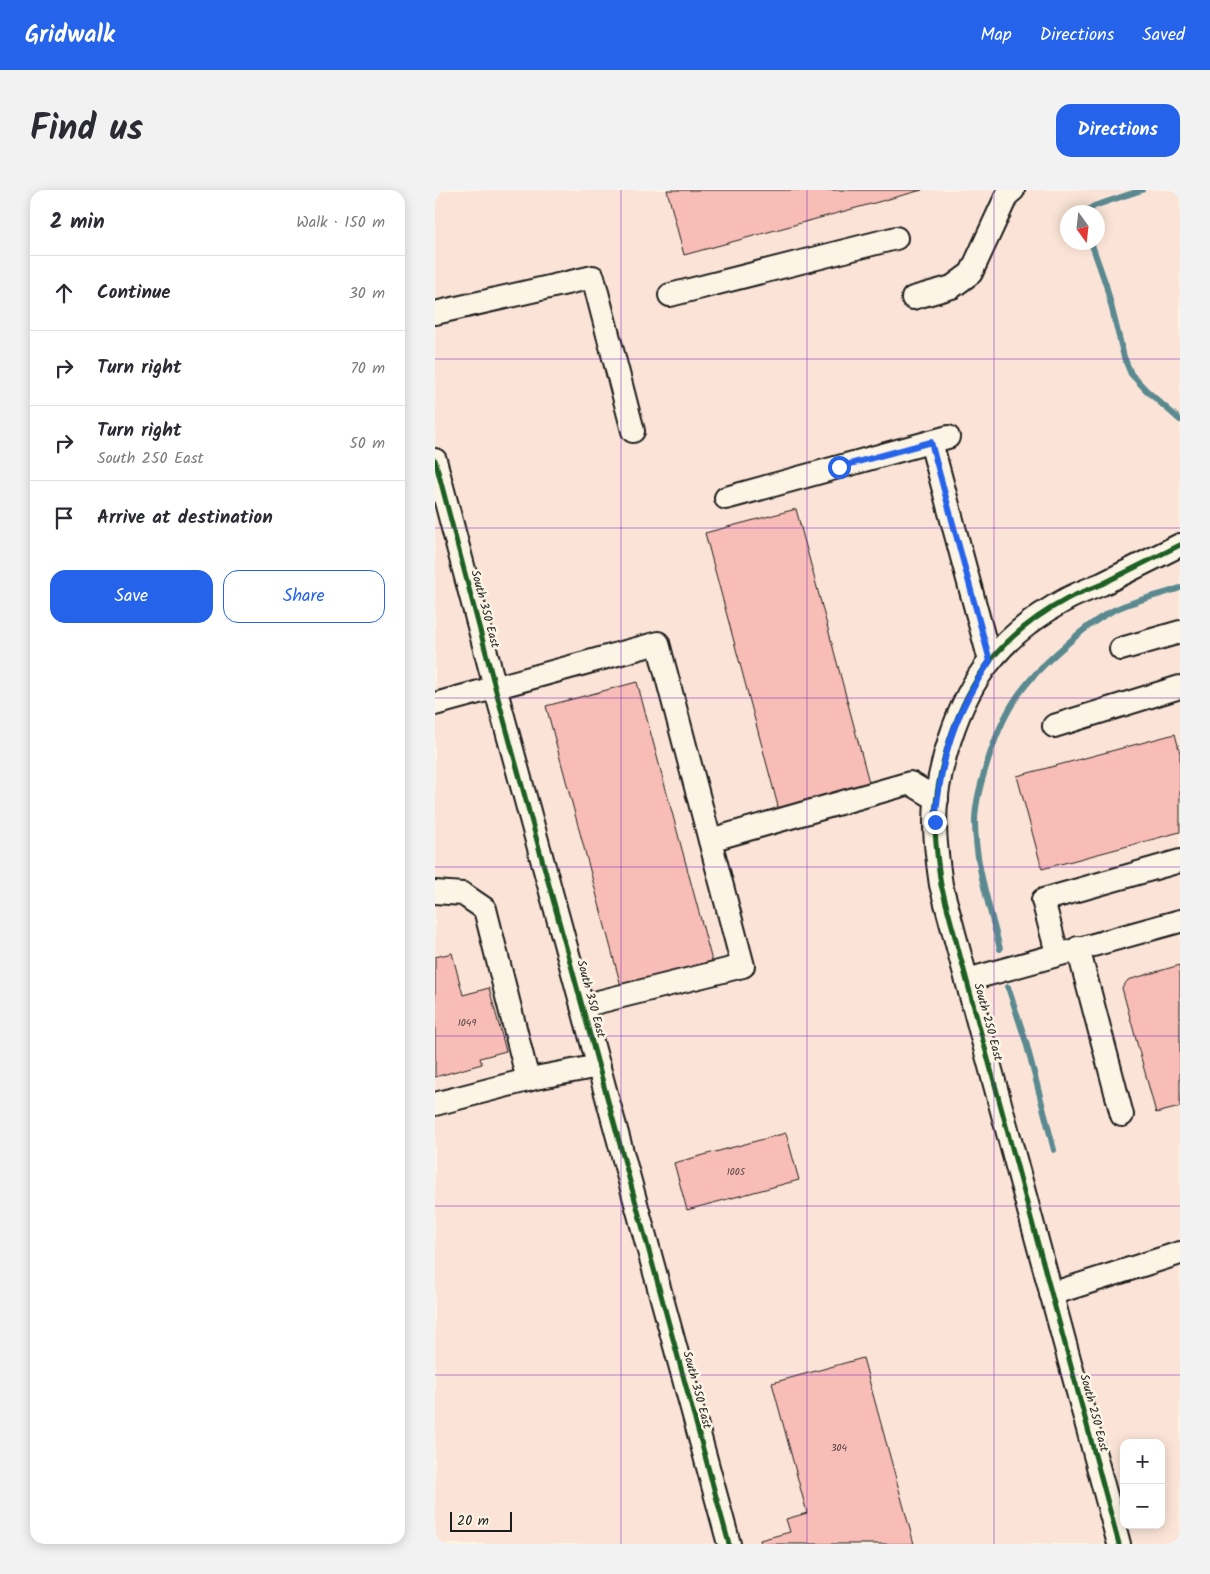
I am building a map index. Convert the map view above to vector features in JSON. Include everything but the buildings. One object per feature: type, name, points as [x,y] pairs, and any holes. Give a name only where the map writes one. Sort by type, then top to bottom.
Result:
[{"type":"street","points":[[913,298],[952,287],[971,273],[1007,194],[1013,190]]},
{"type":"street","points":[[670,296],[896,238]]},
{"type":"street","points":[[435,313],[593,277],[633,431]]},
{"type":"street","points":[[726,498],[939,439],[990,661]]},
{"type":"street","name":"South 350 East","points":[[435,460],[495,687],[729,1544]]},
{"type":"street","name":"South 250 East","points":[[1119,1544],[941,885],[936,851],[935,822],[945,756],[955,724],[974,685],[990,661],[1013,637],[1067,599],[1180,545]]},
{"type":"street","points":[[1121,649],[1180,632]]},
{"type":"street","points":[[435,704],[658,643],[743,966],[582,1006]]},
{"type":"street","points":[[1054,726],[1180,687]]},
{"type":"street","points":[[710,840],[910,783],[937,799]]},
{"type":"street","points":[[1122,1116],[1068,951],[1043,900],[1180,861]]},
{"type":"street","points":[[435,892],[463,894],[485,909],[527,1080]]},
{"type":"street","points":[[967,980],[1180,920]]},
{"type":"street","points":[[435,1104],[527,1080],[599,1066]]},
{"type":"street","points":[[1051,1294],[1180,1253]]},
{"type":"shaded area","points":[[435,190],[1180,190],[1180,1544],[435,1544]]},
{"type":"waterway","points":[[1097,205],[1142,190]]},
{"type":"waterway","points":[[1094,250],[1106,285],[1124,357],[1131,374],[1180,420]]},
{"type":"waterway","points":[[1000,949],[980,870],[975,822],[983,776],[998,731],[1025,686],[1050,659],[1077,635],[1120,607],[1180,588]]},
{"type":"waterway","points":[[1008,987],[1026,1042],[1054,1150]]},
{"type":"cycle path","points":[[435,460],[495,687],[729,1544]]},
{"type":"cycle path","points":[[1119,1544],[941,885],[935,824],[936,804],[944,761],[958,717],[978,677],[998,652],[1025,626],[1056,605],[1180,545]]},
{"type":"route","points":[[839,467],[931,442],[990,661],[974,685],[955,724],[939,784],[935,822]]}]
